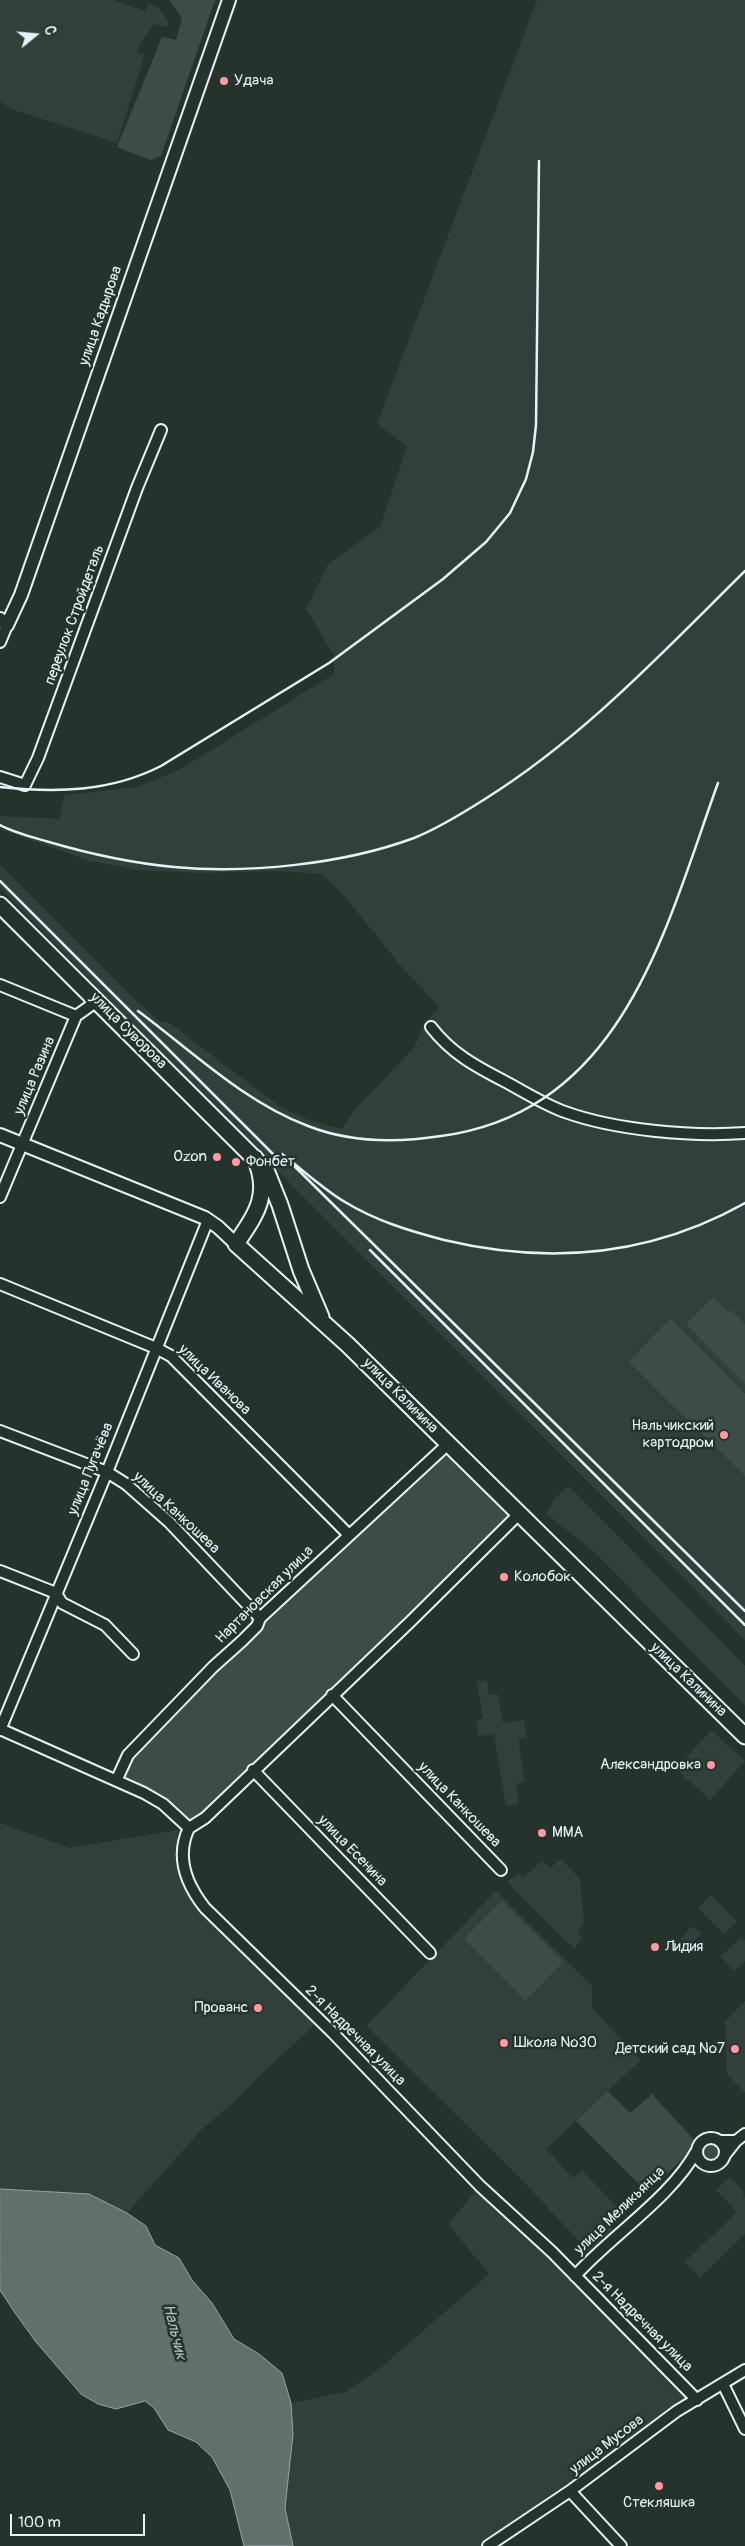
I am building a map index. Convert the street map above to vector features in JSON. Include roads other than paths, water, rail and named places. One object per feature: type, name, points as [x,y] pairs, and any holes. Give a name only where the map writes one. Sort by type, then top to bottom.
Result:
[{"type":"main road","name":"улица Суворова","points":[[0,905],[255,1158],[270,1177],[301,1270],[323,1323]]},
{"type":"main road","points":[[236,1244],[257,1210],[261,1198],[261,1171],[255,1158]]},
{"type":"main road","name":"улица Калинина","points":[[236,1244],[348,1345],[745,1736]]},
{"type":"street","name":"улица Кадырова","points":[[0,642],[3,622],[31,567],[229,0]]},
{"type":"street","name":"переулок Стройдеталь","points":[[0,778],[25,785],[32,773],[161,430]]},
{"type":"street","points":[[0,985],[76,1016],[97,1001]]},
{"type":"street","name":"улица Разина","points":[[0,1198],[76,1016]]},
{"type":"street","points":[[431,1027],[443,1042],[460,1057],[563,1112],[621,1127],[663,1132],[745,1133]]},
{"type":"street","name":"улица Калинина","points":[[0,1135],[208,1220],[236,1244]]},
{"type":"street","name":"улица Пугачёва","points":[[0,1730],[107,1472],[208,1220]]},
{"type":"street","name":"улица Иванова","points":[[0,1284],[156,1348],[171,1356],[348,1534]]},
{"type":"street","name":"улица Канкошева","points":[[0,1431],[107,1472],[126,1484],[168,1522],[260,1618]]},
{"type":"street","name":"Нартановская улица","points":[[117,1779],[128,1755],[213,1666],[257,1626],[260,1618],[348,1534],[448,1444]]},
{"type":"street","points":[[0,1730],[117,1779],[153,1798],[189,1828],[205,1818],[252,1770],[411,1621],[519,1514]]},
{"type":"street","points":[[0,1571],[56,1593],[62,1603],[105,1625],[134,1654]]},
{"type":"street","name":"улица Канкошева","points":[[332,1695],[501,1870]]},
{"type":"street","name":"улица Есенина","points":[[252,1770],[430,1953]]},
{"type":"street","name":"2-я Надречная улица","points":[[189,1828],[181,1852],[183,1865],[191,1888],[205,1908],[333,2033],[480,2186],[575,2276],[697,2400]]},
{"type":"street","points":[[687,2169],[702,2164],[714,2167],[721,2163],[736,2141],[745,2134]]},
{"type":"street","points":[[687,2169],[700,2142],[707,2138],[736,2141]]},
{"type":"street","points":[[719,2140],[724,2147],[725,2155]]},
{"type":"street","points":[[697,2150],[697,2158],[702,2164]]},
{"type":"street","name":"улица Меликьянца","points":[[575,2276],[594,2255],[687,2169]]},
{"type":"street","name":"улица Мусова","points":[[488,2546],[570,2491],[677,2411],[745,2370]]},
{"type":"street","points":[[723,2384],[745,2429]]},
{"type":"street","points":[[570,2491],[621,2546]]},
{"type":"water","name":"Нальчик","points":[[0,2189],[89,2194],[127,2213],[146,2226],[155,2245],[179,2258],[192,2280],[212,2303],[234,2339],[259,2354],[282,2373],[291,2403],[293,2434],[285,2508],[293,2546],[244,2546],[230,2490],[212,2457],[196,2442],[168,2430],[154,2408],[145,2401],[116,2409],[98,2404],[81,2394],[36,2342],[0,2290]]},
{"type":"railway","points":[[0,787],[42,790],[82,789],[122,781],[142,775],[161,766],[329,663],[443,579],[486,542],[510,513],[526,479],[533,452],[536,425],[539,161]]},
{"type":"railway","points":[[0,825],[30,837],[111,858],[203,869],[264,868],[296,865],[357,854],[414,838],[442,825],[477,804],[556,749],[653,662],[745,571]]},
{"type":"railway","points":[[138,1011],[240,1090],[285,1116],[324,1132],[374,1140],[407,1140],[441,1136],[503,1120],[554,1091],[595,1052],[628,1005],[655,952],[678,896],[718,783]]},
{"type":"railway","points":[[0,881],[285,1166]]},
{"type":"railway","points":[[745,1203],[709,1221],[672,1235],[635,1245],[598,1251],[560,1254],[483,1248],[444,1240],[406,1229],[357,1209],[337,1197],[282,1154],[745,1611]]},
{"type":"railway","points":[[370,1250],[745,1625]]},
{"type":"place","name":"Удача","points":[[224,81]]},
{"type":"place","name":"Ozon","points":[[217,1157]]},
{"type":"place","name":"Фонбет","points":[[236,1162]]},
{"type":"place","name":"Нальчикский картодром","points":[[724,1435]]},
{"type":"place","name":"Колобок","points":[[504,1577]]},
{"type":"place","name":"Александровка","points":[[711,1765]]},
{"type":"place","name":"MMA","points":[[542,1833]]},
{"type":"place","name":"Лидия","points":[[655,1947]]},
{"type":"place","name":"Прованс","points":[[258,2008]]},
{"type":"place","name":"Школа №30","points":[[504,2043]]},
{"type":"place","name":"Детский сад №7","points":[[735,2049]]},
{"type":"place","name":"Стекляшка","points":[[659,2486]]}]
